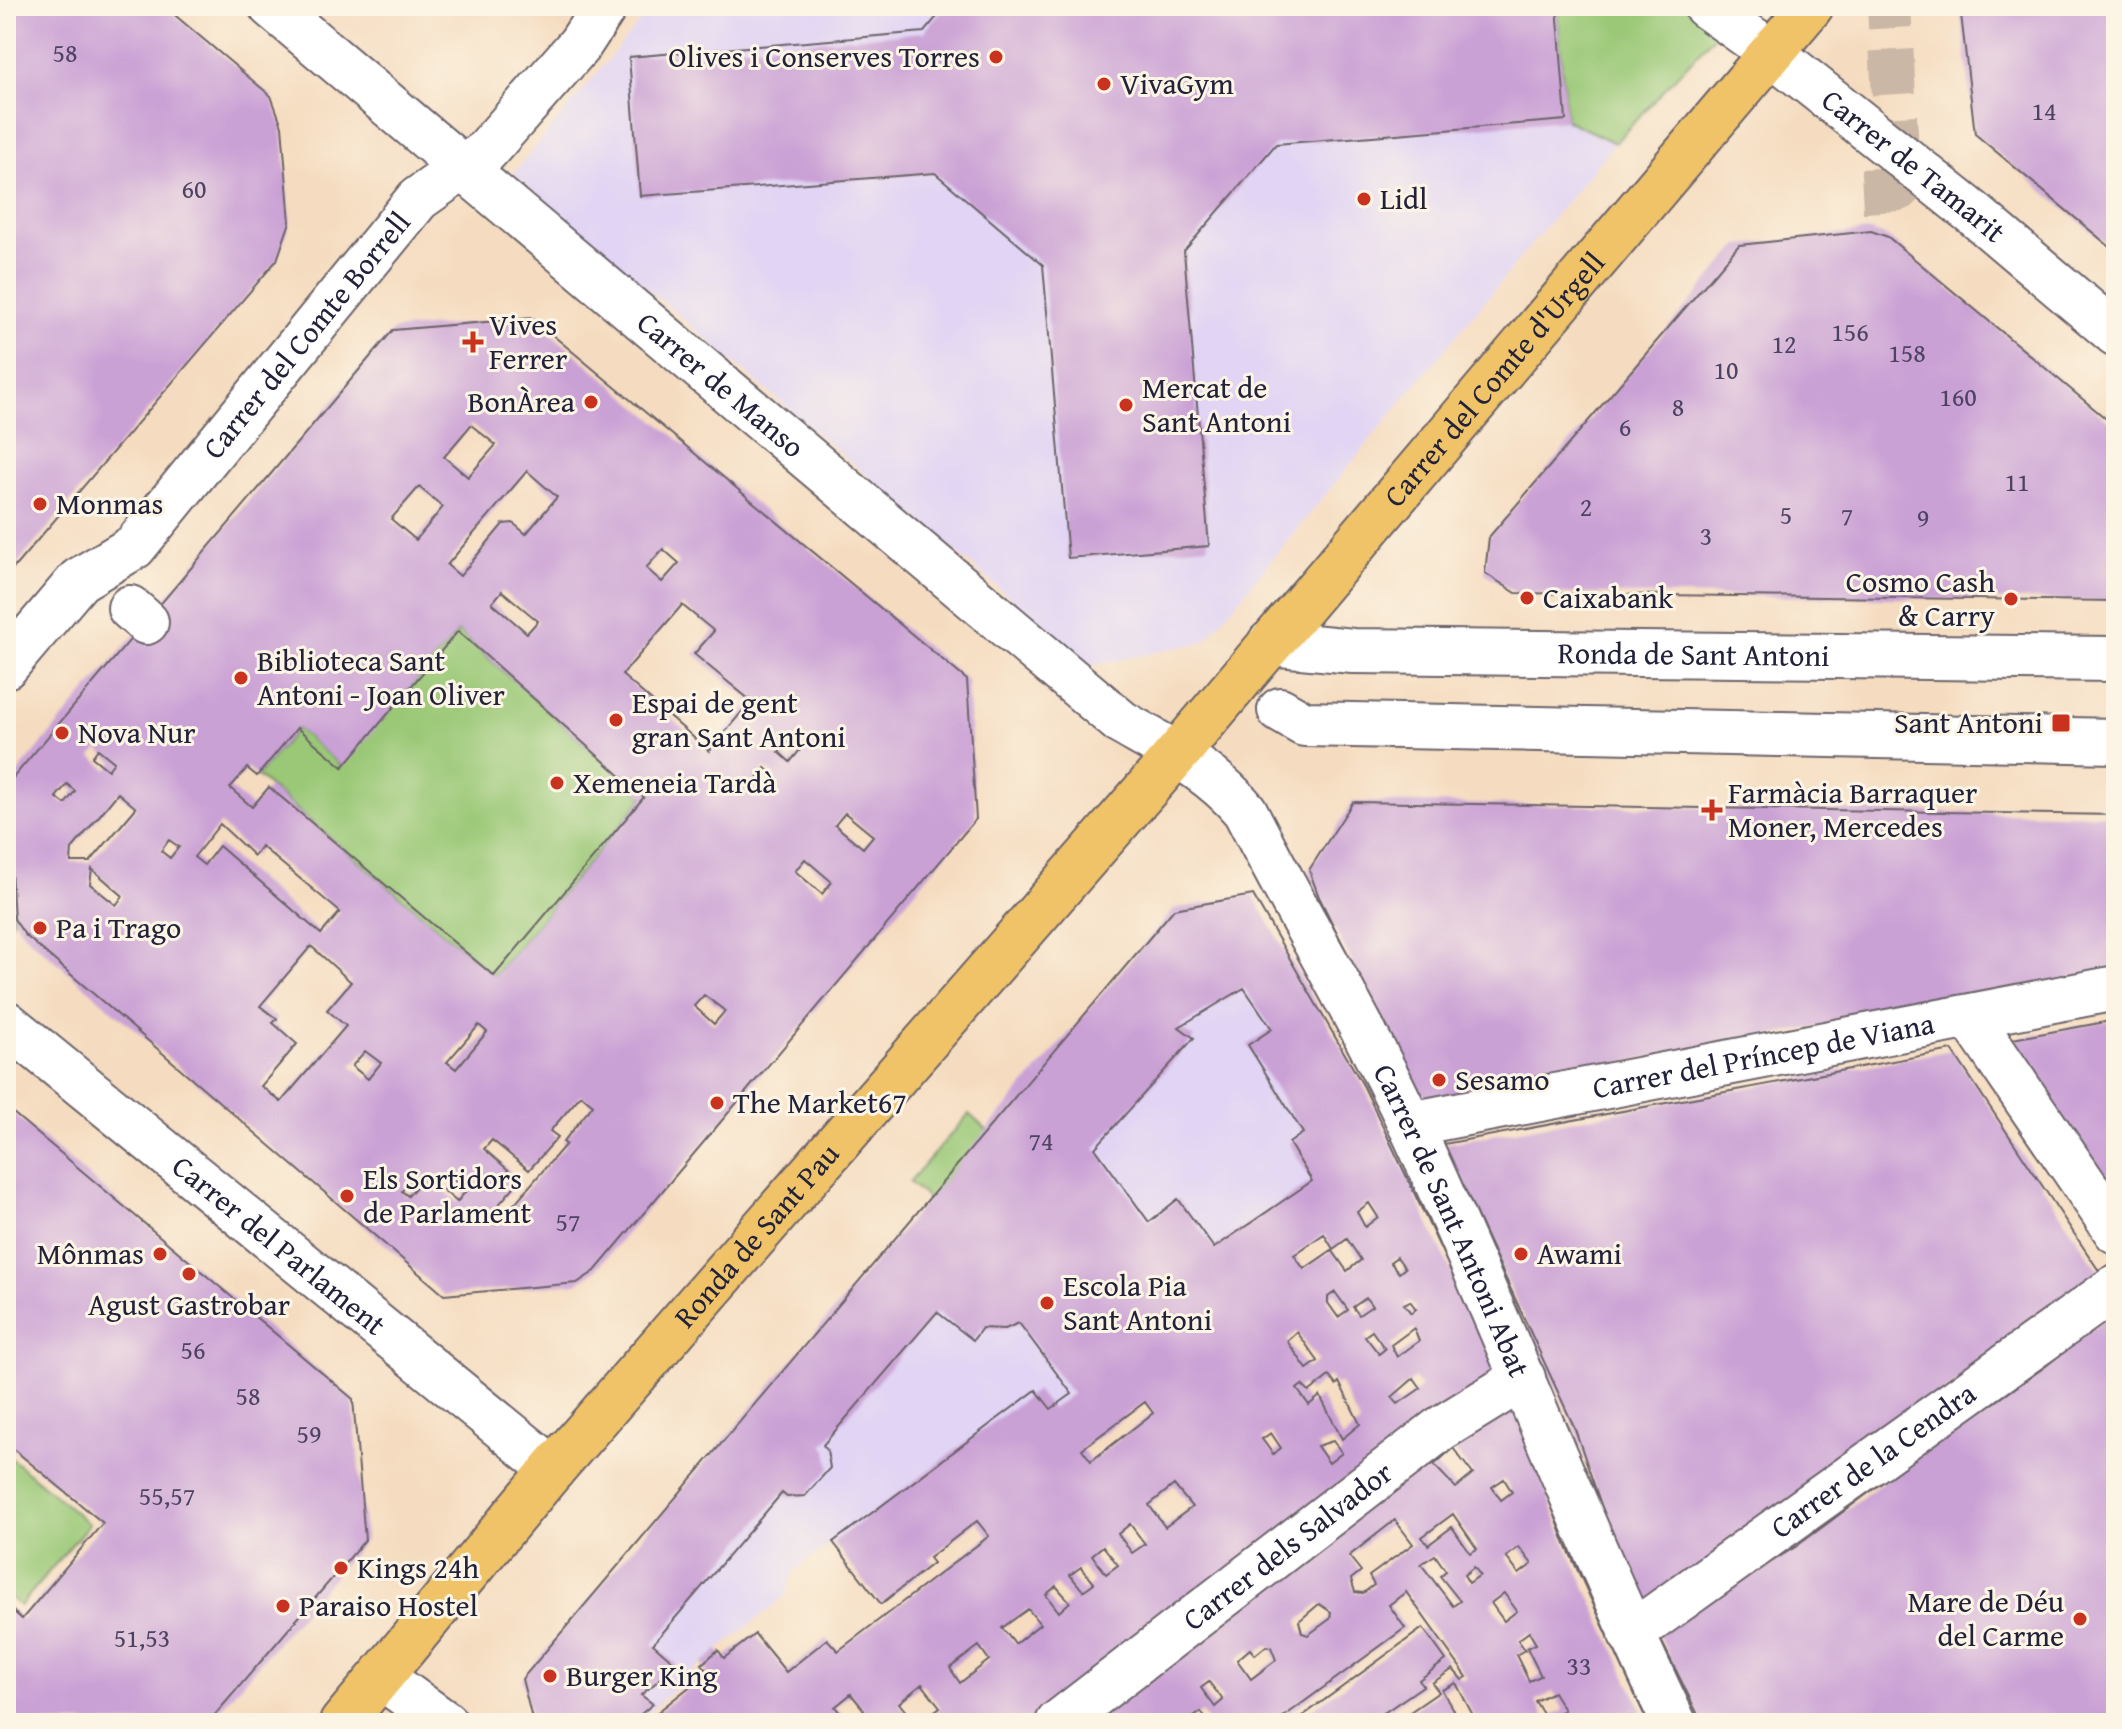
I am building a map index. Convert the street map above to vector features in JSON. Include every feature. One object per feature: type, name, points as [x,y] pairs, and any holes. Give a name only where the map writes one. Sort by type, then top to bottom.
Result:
[{"type":"main road","name":"Carrer del Comte d'Urgell","points":[[1177,754],[1811,6]]},
{"type":"main road","name":"Ronda de Sant Pau","points":[[342,1723],[553,1469],[1177,754]]},
{"type":"street","name":"Carrer de Manso","points":[[271,6],[1122,723],[1177,754]]},
{"type":"street","name":"Carrer del Comte Borrell","points":[[6,666],[79,580],[134,547],[418,199],[486,151],[580,44],[605,6]]},
{"type":"street","name":"Carrer de Tamarit","points":[[1706,6],[1772,53],[1973,213],[2116,334]]},
{"type":"street","name":"Ronda de Sant Antoni","points":[[1270,643],[1353,651],[2116,659]]},
{"type":"street","points":[[1280,710],[1304,724],[2116,741]]},
{"type":"street","name":"Carrer de Sant Antoni Abat","points":[[1177,754],[1227,790],[1245,811],[1410,1124],[1523,1378],[1631,1634],[1674,1723]]},
{"type":"street","name":"Carrer del Príncep de Viana","points":[[1410,1124],[2116,988]]},
{"type":"street","name":"Carrer del Parlament","points":[[6,1023],[553,1469]]},
{"type":"street","points":[[1974,1023],[2116,1231]]},
{"type":"street","name":"Carrer de la Cendra","points":[[1631,1634],[2116,1287]]},
{"type":"street","name":"Carrer dels Salvador","points":[[1058,1723],[1440,1429],[1523,1378]]},
{"type":"street","points":[[381,1677],[445,1723]]},
{"type":"shaded area","name":"Mercat de Sant Antoni","points":[[653,6],[1619,6],[1615,143],[1204,642],[1090,666],[513,174]]},
{"type":"shaded area","name":"Escola Pia Sant Antoni","points":[[1253,895],[1364,1087],[1416,1191],[1378,1217],[1368,1203],[1357,1212],[1365,1227],[1333,1249],[1324,1235],[1294,1256],[1114,1361],[1051,1409],[1036,1391],[794,1571],[785,1596],[699,1666],[637,1723],[533,1723],[522,1679],[1174,909]]},
{"type":"green space","points":[[1557,6],[1729,6],[1714,36],[1615,143],[1566,120]]},
{"type":"green space","points":[[458,631],[644,797],[494,976],[257,776],[297,728],[342,766]]},
{"type":"green space","points":[[6,823],[14,919],[6,929]]},
{"type":"green space","points":[[969,1114],[988,1131],[929,1200],[909,1182]]},
{"type":"green space","points":[[6,1454],[89,1524],[20,1606],[6,1594]]},
{"type":"building","points":[[6,6],[164,6],[271,96],[282,126],[290,222],[277,260],[6,577]]},
{"type":"building","name":"Mercat de Sant Antoni","points":[[946,6],[1557,6],[1566,120],[1276,144],[1184,251],[1209,546],[1068,558],[1043,265],[935,173],[640,196],[629,57],[924,32]]},
{"type":"building","points":[[1960,6],[2116,6],[2116,252],[1975,134]]},
{"type":"building","points":[[1871,231],[1888,237],[2116,427],[2116,601],[1516,593],[1485,573],[1489,537],[1739,245]]},
{"type":"building","points":[[532,318],[967,680],[976,819],[595,1271],[577,1283],[444,1295],[25,935],[14,919],[6,786],[393,330]],"holes":[[[471,425],[496,445],[468,477],[444,457]],[[527,471],[557,497],[526,534],[513,523],[503,524],[460,576],[447,565]],[[419,487],[443,507],[416,540],[391,519]],[[663,549],[679,563],[662,582],[646,568]],[[502,591],[538,621],[527,633],[492,603]],[[682,605],[714,631],[694,654],[751,701],[709,751],[622,675]],[[458,631],[644,797],[494,976],[269,787],[252,807],[230,788],[247,768],[257,776],[297,728],[343,767]],[[788,741],[800,750],[790,762],[779,752]],[[98,749],[114,762],[108,770],[92,757]],[[765,768],[776,777],[766,788],[756,779]],[[67,784],[75,791],[65,804],[56,797]],[[118,793],[136,808],[90,862],[71,862],[72,849]],[[845,813],[873,836],[863,848],[835,825]],[[220,824],[254,856],[261,846],[340,912],[321,934],[219,846],[204,865],[194,857]],[[169,840],[179,847],[170,858],[161,851]],[[805,859],[832,882],[822,894],[795,871]],[[92,869],[123,896],[116,905],[90,884]],[[311,946],[351,982],[327,1010],[346,1026],[281,1102],[261,1086],[297,1044],[273,1023],[277,1019],[260,1006]],[[704,995],[725,1011],[714,1024],[694,1006]],[[479,1025],[487,1032],[456,1069],[447,1062]],[[365,1051],[381,1063],[368,1079],[352,1066]],[[581,1095],[593,1105],[563,1142],[566,1144],[496,1225],[487,1218],[520,1180],[484,1149],[492,1140],[529,1170],[558,1137],[550,1131]],[[453,1179],[466,1191],[457,1202],[443,1190]],[[409,1182],[416,1187],[408,1196],[402,1191]]]},
{"type":"building","points":[[1353,802],[2116,815],[2116,972],[1421,1100],[1319,897],[1309,870]]},
{"type":"building","points":[[1253,895],[1364,1087],[1499,1372],[1343,1481],[1028,1723],[919,1723],[940,1707],[922,1684],[899,1703],[915,1723],[644,1723],[708,1672],[702,1664],[718,1650],[724,1658],[755,1634],[786,1672],[827,1639],[838,1651],[989,1536],[977,1521],[929,1558],[933,1563],[881,1604],[833,1542],[1036,1390],[1051,1409],[1072,1394],[1019,1323],[1005,1329],[982,1328],[973,1340],[937,1312],[823,1445],[830,1468],[805,1496],[787,1497],[782,1493],[653,1644],[677,1665],[641,1695],[653,1704],[630,1723],[533,1723],[522,1679],[1174,909]],"holes":[[[1244,988],[1272,1029],[1248,1045],[1303,1133],[1289,1143],[1312,1181],[1214,1248],[1178,1199],[1149,1222],[1095,1148],[1194,1038],[1179,1027]],[[1369,1203],[1378,1217],[1365,1227],[1357,1212]],[[1324,1234],[1333,1249],[1347,1239],[1361,1260],[1347,1271],[1332,1250],[1304,1269],[1294,1255]],[[1397,1257],[1405,1268],[1399,1273],[1390,1262]],[[1335,1292],[1348,1310],[1338,1317],[1328,1303],[1328,1297]],[[1366,1298],[1372,1306],[1359,1315],[1353,1307]],[[1410,1301],[1416,1309],[1411,1313],[1404,1304]],[[1414,1328],[1419,1341],[1397,1357],[1391,1345]],[[1372,1331],[1385,1349],[1379,1354],[1365,1336]],[[1297,1332],[1318,1361],[1307,1369],[1287,1341]],[[1329,1376],[1336,1385],[1339,1382],[1360,1424],[1342,1439],[1320,1396],[1309,1405],[1297,1389],[1302,1385],[1309,1392]],[[1414,1378],[1421,1388],[1398,1404],[1392,1397]],[[1145,1402],[1153,1413],[1091,1461],[1082,1449]],[[1271,1433],[1281,1448],[1273,1454],[1262,1439]],[[1333,1441],[1342,1453],[1329,1463],[1317,1446]],[[1174,1485],[1192,1507],[1165,1527],[1149,1505]],[[1130,1524],[1145,1544],[1132,1553],[1118,1534]],[[1103,1546],[1118,1565],[1106,1574],[1092,1555]],[[1081,1567],[1094,1583],[1083,1591],[1070,1575]],[[1056,1586],[1070,1602],[1059,1612],[1046,1595]],[[1028,1609],[1040,1624],[1015,1644],[1002,1628]],[[979,1646],[989,1660],[960,1683],[950,1668]],[[851,1694],[864,1710],[848,1722],[835,1707]]]},
{"type":"building","points":[[2116,1020],[2116,1202],[2007,1040]]},
{"type":"building","points":[[1952,1050],[2103,1277],[1645,1609],[1616,1549],[1575,1429],[1444,1144]]},
{"type":"building","points":[[6,1107],[353,1399],[365,1540],[208,1723],[6,1723],[6,1605],[22,1619],[103,1523],[6,1443]]},
{"type":"building","points":[[2116,1309],[2116,1723],[1702,1723],[1657,1632],[1797,1546],[1992,1401],[1994,1403],[2046,1366]]},
{"type":"building","points":[[1511,1400],[1567,1547],[1648,1723],[1477,1723],[1456,1683],[1442,1690],[1460,1723],[1394,1723],[1439,1692],[1432,1683],[1453,1669],[1462,1680],[1467,1677],[1406,1592],[1389,1605],[1405,1628],[1275,1723],[1209,1723],[1201,1712],[1186,1723],[1077,1723]],"holes":[[[1453,1448],[1473,1474],[1456,1488],[1434,1465]],[[1504,1479],[1512,1492],[1501,1500],[1492,1487]],[[1453,1514],[1477,1549],[1470,1553],[1452,1527],[1428,1545],[1422,1537]],[[1395,1520],[1413,1544],[1369,1576],[1374,1585],[1363,1593],[1355,1592],[1351,1579],[1361,1571],[1349,1556]],[[1519,1547],[1532,1564],[1519,1574],[1506,1557]],[[1435,1555],[1446,1571],[1440,1576],[1460,1601],[1453,1606],[1421,1564]],[[1474,1567],[1480,1575],[1469,1583],[1464,1575]],[[1504,1593],[1517,1611],[1504,1621],[1491,1603]],[[1319,1604],[1331,1612],[1330,1619],[1308,1635],[1302,1633],[1299,1621]],[[1529,1632],[1536,1644],[1527,1648],[1541,1676],[1529,1681],[1516,1655],[1525,1650],[1518,1640]],[[1266,1646],[1271,1647],[1276,1660],[1251,1679],[1237,1660],[1250,1649],[1255,1655]],[[1209,1682],[1223,1700],[1215,1707],[1201,1688]],[[1553,1692],[1564,1710],[1546,1719],[1535,1701]]]},
{"type":"building","points":[[1423,1628],[1446,1660],[1419,1680],[1423,1686],[1369,1723],[1293,1723]]},
{"type":"tunnel","points":[[1862,191],[1899,189],[1889,6]]},
{"type":"place","name":"Olives i Conserves Torres","points":[[996,57]]},
{"type":"place","name":"VivaGym","points":[[1104,84]]},
{"type":"place","name":"Lidl","points":[[1364,199]]},
{"type":"place","name":"Vives Ferrer","points":[[473,342]]},
{"type":"place","name":"BonÀrea","points":[[591,402]]},
{"type":"place","name":"Mercat de Sant Antoni","points":[[1126,405]]},
{"type":"place","name":"Monmas","points":[[40,504]]},
{"type":"place","name":"Caixabank","points":[[1527,598]]},
{"type":"place","name":"Cosmo Cash & Carry","points":[[2011,599]]},
{"type":"place","name":"Biblioteca Sant Antoni - Joan Oliver","points":[[241,678]]},
{"type":"place","name":"Espai de gent gran Sant Antoni","points":[[616,720]]},
{"type":"place","name":"Sant Antoni","points":[[2061,723]]},
{"type":"place","name":"Nova Nur","points":[[62,733]]},
{"type":"place","name":"Xemeneia Tardà","points":[[557,783]]},
{"type":"place","name":"Farmàcia Barraquer Moner, Mercedes","points":[[1712,810]]},
{"type":"place","name":"Pa i Trago","points":[[40,928]]},
{"type":"place","name":"Sesamo","points":[[1439,1080]]},
{"type":"place","name":"The Market67","points":[[717,1103]]},
{"type":"place","name":"Els Sortidors de Parlament","points":[[347,1196]]},
{"type":"place","name":"Mônmas","points":[[160,1254]]},
{"type":"place","name":"Awami","points":[[1521,1254]]},
{"type":"place","name":"Agust Gastrobar","points":[[189,1274]]},
{"type":"place","name":"Escola Pia Sant Antoni","points":[[1047,1303]]},
{"type":"place","name":"Kings 24h","points":[[341,1568]]},
{"type":"place","name":"Paraiso Hostel","points":[[283,1606]]},
{"type":"place","name":"Mare de Déu del Carme","points":[[2080,1619]]},
{"type":"place","name":"Burger King","points":[[550,1676]]}]
